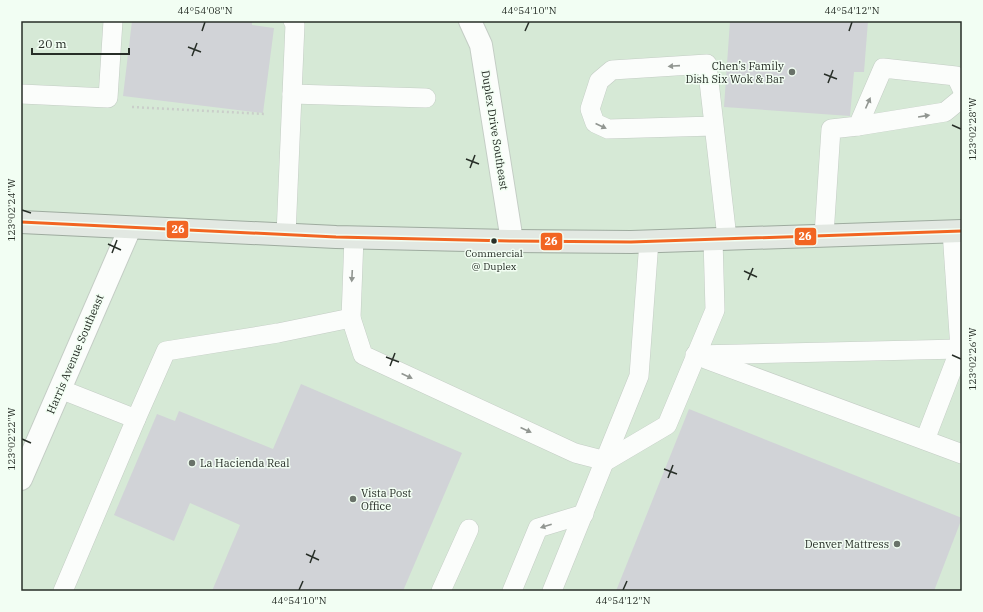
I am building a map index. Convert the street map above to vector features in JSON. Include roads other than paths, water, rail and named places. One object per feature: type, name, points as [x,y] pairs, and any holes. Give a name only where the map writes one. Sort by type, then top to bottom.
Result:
[{"type":"main road","points":[[21,222],[286,235],[512,241],[650,241],[957,231]]},
{"type":"street","name":"Duplex Drive Southeast","points":[[470,21],[481,45],[512,241]]},
{"type":"street","name":"Harris Avenue Southeast","points":[[21,479],[130,228]]},
{"type":"lane","points":[[21,94],[108,98],[114,21]]},
{"type":"lane","points":[[286,235],[296,24],[293,21]]},
{"type":"lane","points":[[354,237],[351,318],[362,355],[575,453],[606,461],[667,425],[715,310],[720,239],[714,126],[707,64],[612,70],[600,81],[590,109],[595,124],[608,129],[714,126]]},
{"type":"lane","points":[[858,126],[884,68],[956,76],[962,89]]},
{"type":"lane","points":[[292,94],[426,98]]},
{"type":"lane","points":[[824,235],[831,129],[945,112],[962,98]]},
{"type":"lane","points":[[925,440],[960,349],[957,231]]},
{"type":"lane","points":[[552,591],[606,461],[639,376],[650,241]]},
{"type":"lane","points":[[63,591],[166,351],[278,333],[351,318]]},
{"type":"lane","points":[[695,355],[960,349]]},
{"type":"lane","points":[[695,355],[962,454]]},
{"type":"lane","points":[[60,389],[136,419]]},
{"type":"lane","points":[[512,591],[538,528],[584,514]]},
{"type":"lane","points":[[441,591],[469,529]]},
{"type":"place","name":"Chen’s Family Dish Six Wok & Bar","points":[[792,72]]},
{"type":"place","name":"Commercial @ Duplex","points":[[494,241]]},
{"type":"place","name":"La Hacienda Real","points":[[192,463]]},
{"type":"place","name":"Vista Post Office","points":[[353,499]]},
{"type":"place","name":"Denver Mattress","points":[[897,544]]}]
